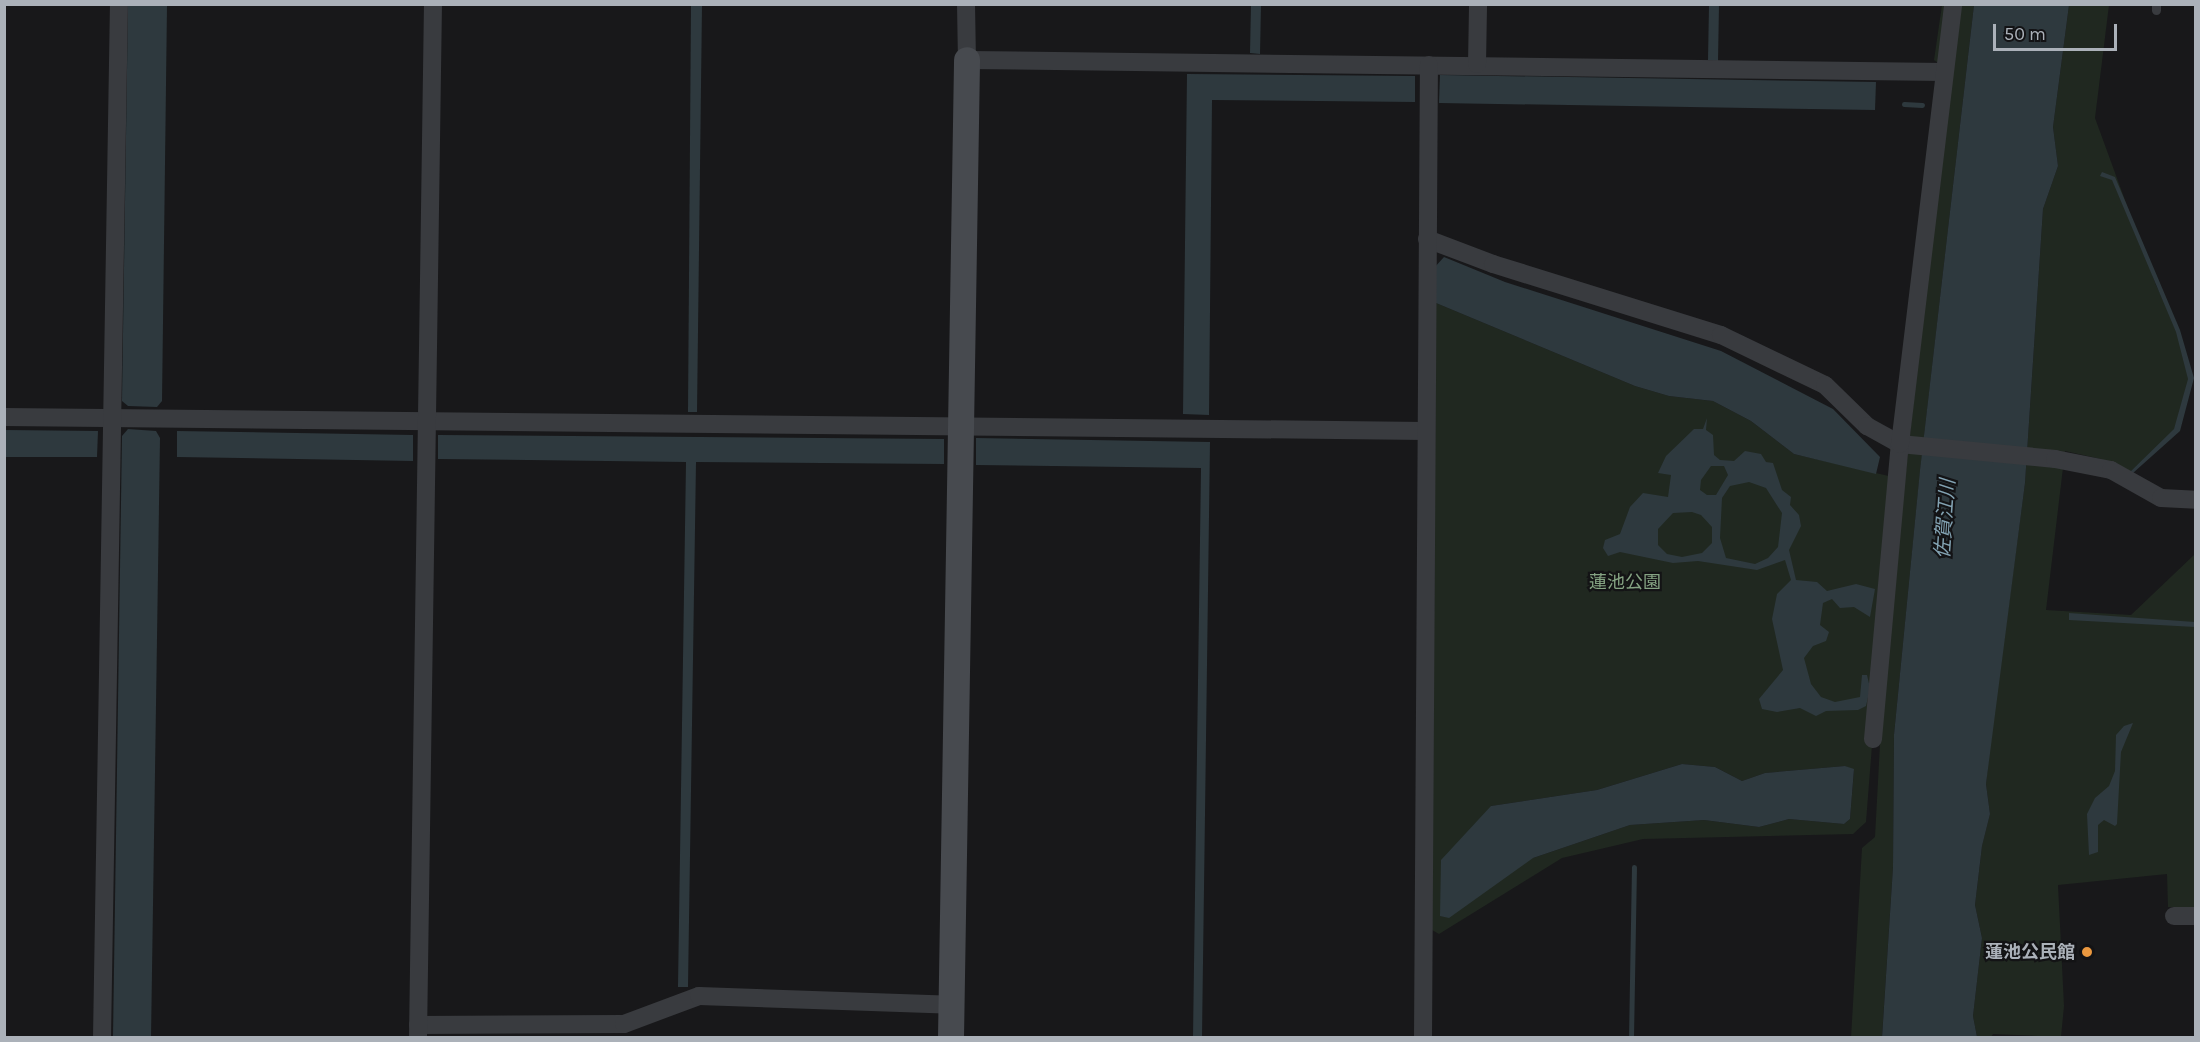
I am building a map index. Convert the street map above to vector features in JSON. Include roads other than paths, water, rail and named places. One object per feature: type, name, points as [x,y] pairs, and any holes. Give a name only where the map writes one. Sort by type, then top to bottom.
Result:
[{"type":"street","points":[[102,1038],[118,4]]},
{"type":"street","points":[[433,4],[418,1031],[624,1024],[699,996],[951,1005]]},
{"type":"street","points":[[951,1038],[959,426],[967,60],[966,4]]},
{"type":"street","points":[[1477,64],[1478,4]]},
{"type":"street","points":[[1873,739],[1953,4]]},
{"type":"street","points":[[967,60],[1477,64],[1944,72]]},
{"type":"street","points":[[1422,1038],[1429,65]]},
{"type":"street","points":[[1427,239],[1493,264],[1721,335],[1825,385],[1867,426],[1904,444],[2049,459],[2111,470],[2161,498],[2196,500]]},
{"type":"street","points":[[4,417],[1426,431]]},
{"type":"street","points":[[2174,916],[2196,916]]},
{"type":"water","points":[[128,5],[167,5],[162,401],[157,407],[128,406],[122,401]]},
{"type":"water","points":[[691,5],[702,5],[697,412],[688,412]]},
{"type":"water","points":[[1251,5],[1261,5],[1260,54],[1250,53]]},
{"type":"water","points":[[1709,5],[1719,5],[1718,61],[1708,60]]},
{"type":"water","name":"佐賀江川","points":[[1974,5],[2069,5],[2053,127],[2058,166],[2043,209],[2025,483],[1986,784],[1990,814],[1982,846],[1975,905],[1982,938],[1973,1016],[1977,1037],[1882,1038],[1893,867],[1894,735],[1920,470]]},
{"type":"water","points":[[1187,74],[1415,76],[1415,102],[1212,100],[1209,415],[1183,414]]},
{"type":"water","points":[[1440,75],[1876,82],[1875,110],[1439,103]]},
{"type":"water","points":[[2102,172],[2115,177],[2180,330],[2194,378],[2180,431],[2133,473],[2130,472],[2174,429],[2188,379],[2176,332],[2112,180],[2100,176]]},
{"type":"water","points":[[1444,257],[1505,282],[1721,351],[1833,409],[1880,457],[1876,474],[1794,454],[1751,421],[1713,401],[1669,396],[1635,386],[1436,303],[1434,268]]},
{"type":"water","points":[[1707,418],[1706,430],[1713,435],[1714,455],[1720,460],[1734,461],[1745,451],[1761,454],[1766,462],[1773,463],[1782,490],[1791,497],[1790,505],[1799,515],[1801,526],[1789,550],[1796,580],[1817,582],[1827,591],[1856,584],[1875,589],[1870,617],[1854,607],[1840,608],[1832,599],[1823,603],[1820,625],[1829,632],[1826,641],[1813,646],[1804,658],[1811,684],[1821,697],[1835,702],[1860,697],[1862,675],[1867,675],[1870,688],[1866,706],[1858,710],[1826,711],[1816,716],[1800,708],[1777,712],[1762,709],[1759,699],[1783,670],[1772,619],[1777,594],[1791,580],[1785,560],[1757,570],[1698,561],[1673,563],[1620,552],[1608,556],[1603,548],[1605,540],[1620,534],[1630,507],[1643,493],[1668,497],[1671,475],[1658,473],[1666,456],[1694,429],[1703,429]],"holes":[[[1711,466],[1724,466],[1728,475],[1716,495],[1707,495],[1700,490],[1701,480]],[[1749,482],[1766,488],[1782,513],[1778,547],[1768,558],[1755,564],[1726,558],[1720,538],[1722,498],[1730,486]],[[1692,512],[1701,515],[1712,527],[1712,543],[1702,553],[1682,557],[1667,554],[1658,545],[1658,529],[1673,513]]]},
{"type":"water","points":[[128,429],[156,431],[160,438],[151,1038],[113,1037],[122,436]]},
{"type":"water","points":[[5,430],[98,431],[97,457],[5,457]]},
{"type":"water","points":[[177,431],[413,435],[413,461],[177,457]]},
{"type":"water","points":[[438,435],[944,439],[944,464],[696,462],[688,987],[678,987],[686,462],[438,459]]},
{"type":"water","points":[[976,438],[1210,442],[1202,1037],[1193,1037],[1201,468],[976,465]]},
{"type":"water","points":[[2069,613],[2195,622],[2195,627],[2069,620]]},
{"type":"water","points":[[2133,723],[2121,752],[2117,824],[2115,826],[2104,820],[2098,825],[2098,852],[2089,855],[2087,814],[2095,798],[2109,786],[2115,771],[2116,735],[2124,726]]},
{"type":"water","points":[[1682,764],[1715,767],[1742,781],[1765,773],[1845,766],[1854,769],[1850,819],[1844,824],[1789,819],[1759,827],[1704,820],[1630,825],[1533,858],[1449,918],[1440,916],[1441,860],[1491,806],[1597,790]]},
{"type":"waterway","points":[[1904,104],[1922,105]]},
{"type":"waterway","points":[[1631,1038],[1634,867]]},
{"type":"place","name":"蓮池公民館","points":[[2087,952]]},
{"type":"park label","name":"蓮池公園","points":[[1625,582]]}]
